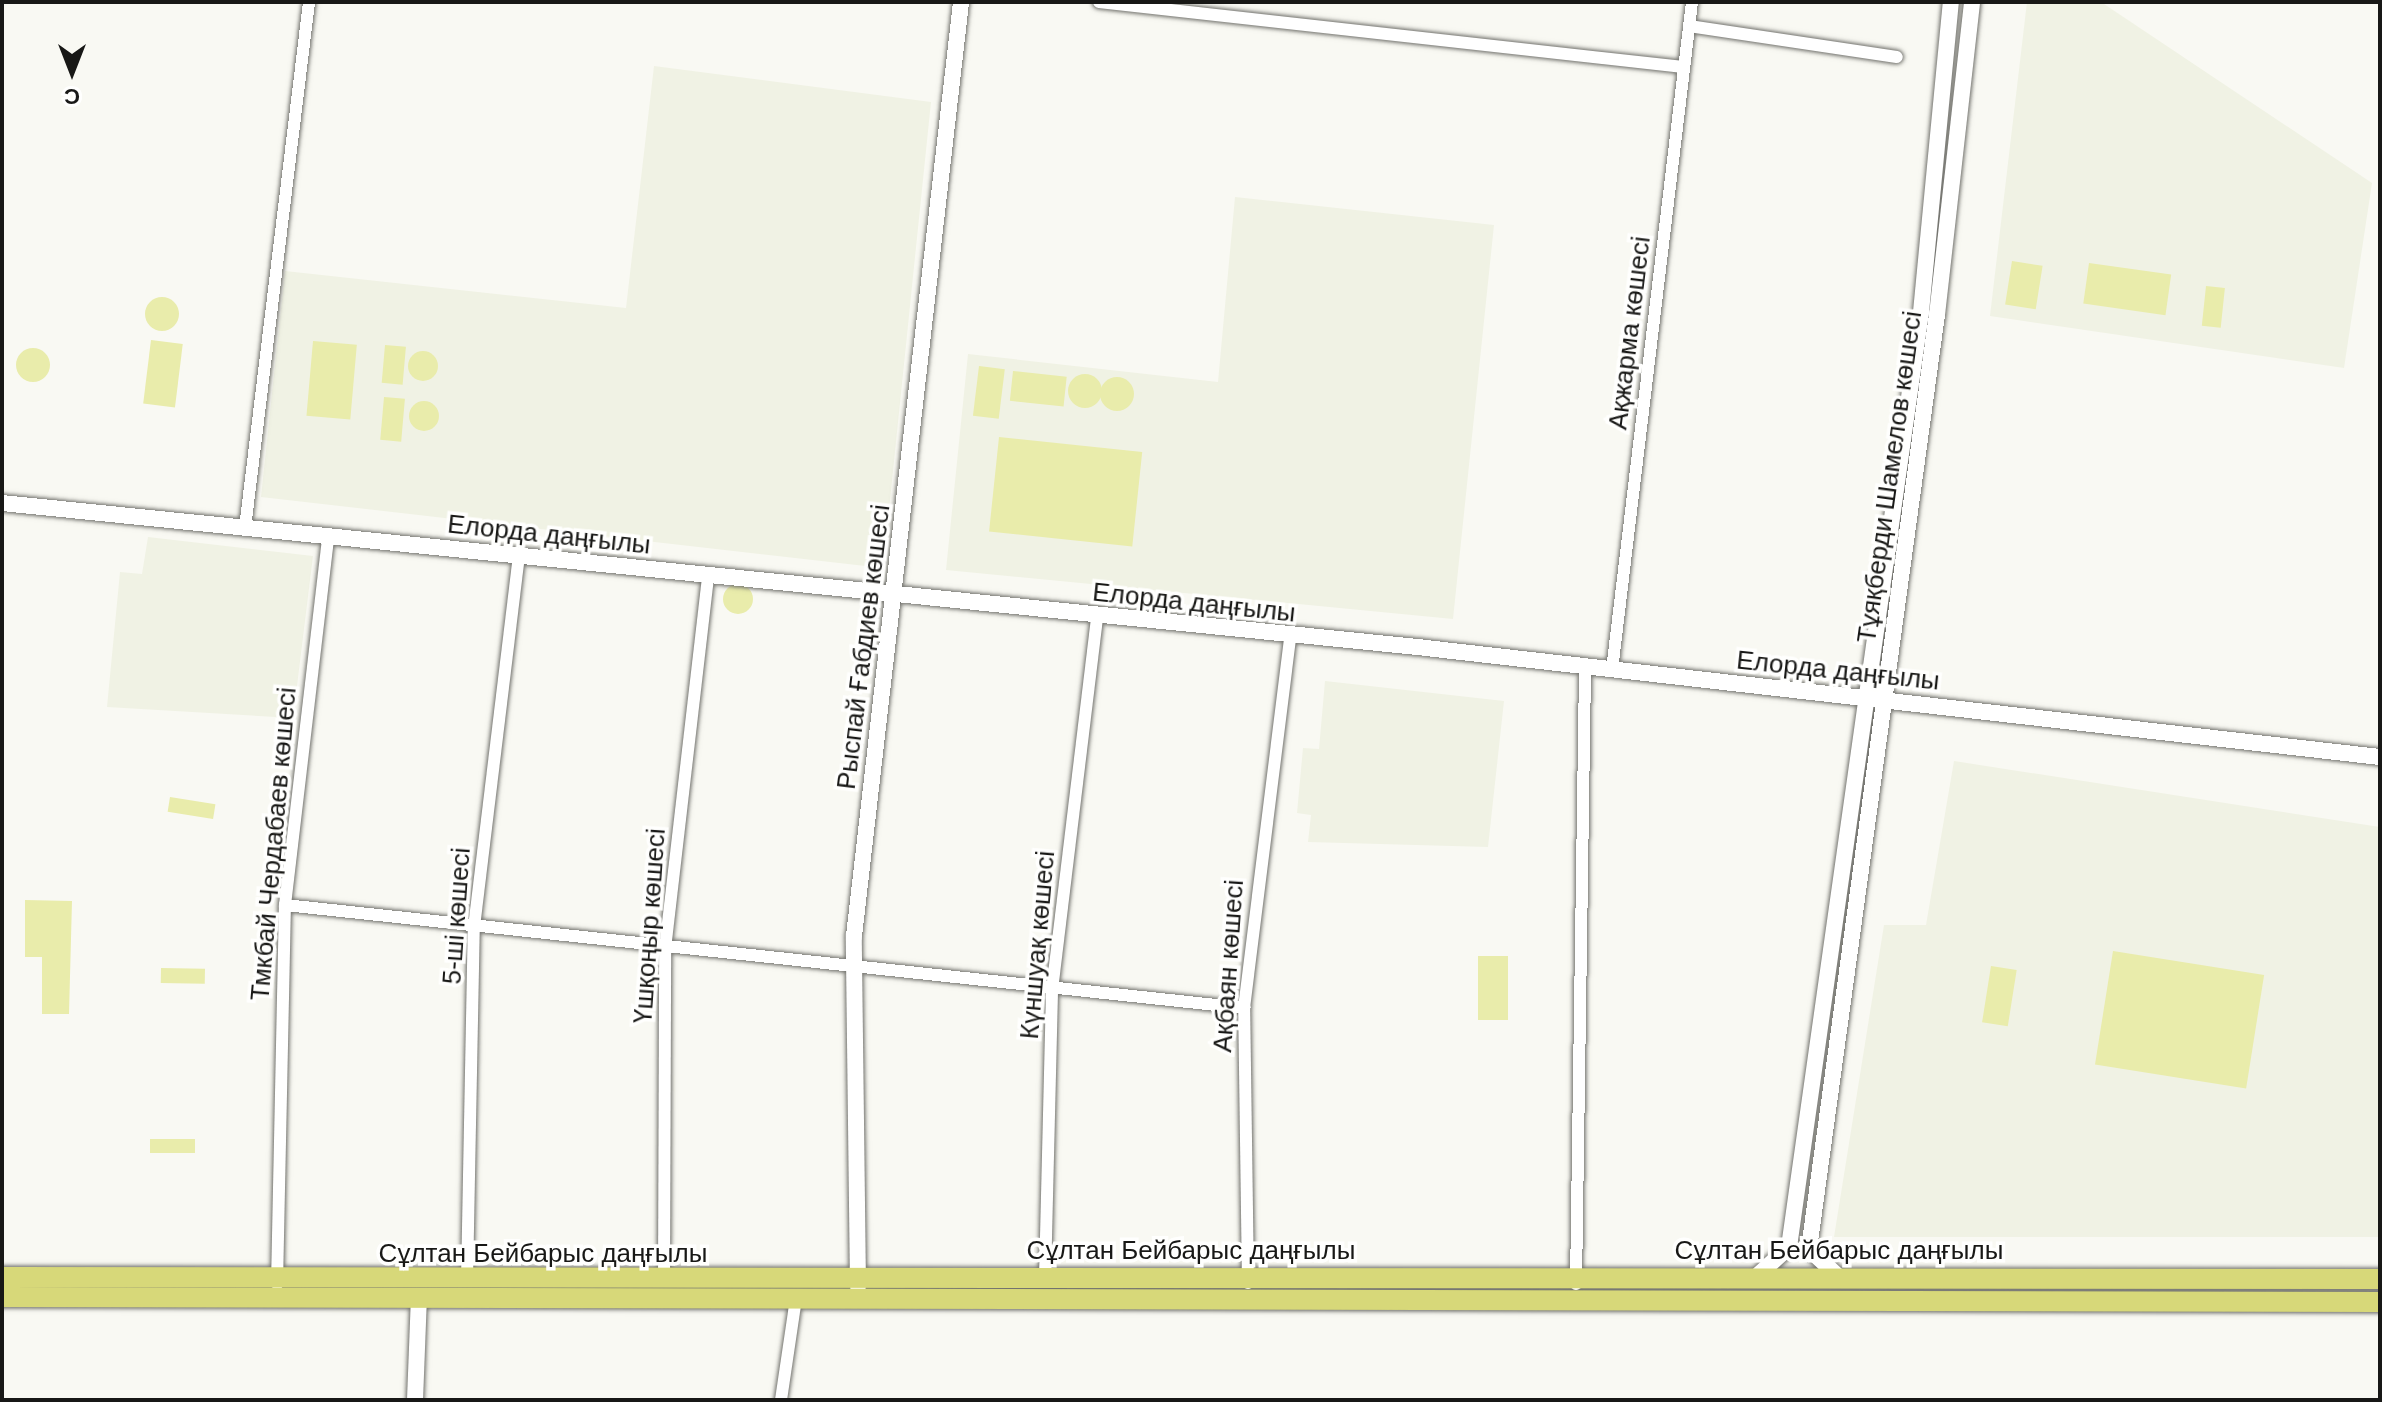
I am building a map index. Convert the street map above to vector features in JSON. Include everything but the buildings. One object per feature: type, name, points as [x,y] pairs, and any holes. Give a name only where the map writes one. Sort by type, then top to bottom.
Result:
[{"type":"main road","name":"Сұлтан Бейбарыс даңғылы","points":[[2,1297],[467,1280],[664,1281],[857,1277],[1758,1275],[2380,1279]]},
{"type":"main road","name":"Сұлтан Бейбарыс даңғылы","points":[[2,1277],[419,1298],[2380,1302]]},
{"type":"street","points":[[245,528],[309,2]]},
{"type":"street","name":"Рыспай Ғабдиев көшесі","points":[[859,1299],[854,966],[961,2]]},
{"type":"street","points":[[1099,2],[1683,67]]},
{"type":"street","name":"Ақжарма көшесі","points":[[1612,670],[1692,2]]},
{"type":"street","name":"Тұяқберди Шамелов көшесі","points":[[1758,1275],[1789,1247],[1864,696],[1921,312],[1951,2]]},
{"type":"street","name":"Тұяқберди Шамелов көшесі","points":[[1839,1277],[1809,1249],[1884,698],[1972,2]]},
{"type":"street","points":[[1689,26],[1897,57]]},
{"type":"street","points":[[1940,104],[1960,107]]},
{"type":"street","name":"Елорда даңғылы","points":[[2,503],[1884,698],[2380,757]]},
{"type":"street","name":"Тмкбай Чердабаев көшесі","points":[[277,1289],[285,905],[328,538]]},
{"type":"street","name":"5-ші көшесі","points":[[467,1280],[474,927],[519,556]]},
{"type":"street","name":"Үшқоңыр көшесі","points":[[664,1281],[665,949],[708,575]]},
{"type":"street","name":"Күншуақ көшесі","points":[[1045,1278],[1052,990],[1097,618]]},
{"type":"street","name":"Ақбаян көшесі","points":[[1250,1300],[1244,1008],[1290,638]]},
{"type":"street","points":[[1576,1299],[1585,668]]},
{"type":"street","points":[[285,905],[665,949],[1244,1008]]},
{"type":"street","points":[[415,1400],[419,1298]]},
{"type":"street","points":[[781,1400],[796,1299]]},
{"type":"shaded area","points":[[2027,2],[2101,2],[2372,183],[2344,368],[1990,316]]},
{"type":"shaded area","points":[[654,66],[931,102],[883,568],[261,497],[285,271],[626,308]]},
{"type":"shaded area","points":[[1235,197],[1494,225],[1453,619],[946,570],[968,354],[1218,382]]},
{"type":"shaded area","points":[[148,537],[313,556],[293,718],[107,707],[120,572],[142,574]]},
{"type":"shaded area","points":[[1325,681],[1504,701],[1488,847],[1308,842],[1311,815],[1297,813],[1303,748],[1319,749]]},
{"type":"shaded area","points":[[1954,761],[2380,827],[2380,1237],[1834,1237],[1884,925],[1926,925]]},
{"type":"green space","points":[[2012,261],[2043,266],[2036,309],[2005,304]]},
{"type":"green space","points":[[2089,263],[2171,275],[2165,315],[2083,304]]},
{"type":"green space","points":[[2206,286],[2225,288],[2221,328],[2202,326]]},
{"type":"green space","points":[[162,297],[174,302],[179,314],[174,326],[162,331],[150,326],[145,314],[150,302]]},
{"type":"green space","points":[[151,340],[183,344],[175,407],[143,404]]},
{"type":"green space","points":[[313,341],[357,345],[350,420],[306,416]]},
{"type":"green space","points":[[385,345],[406,347],[403,385],[382,383]]},
{"type":"green space","points":[[33,348],[45,353],[50,365],[45,377],[33,382],[21,377],[16,365],[21,353]]},
{"type":"green space","points":[[423,351],[434,355],[438,366],[434,377],[423,381],[412,377],[408,366],[412,355]]},
{"type":"green space","points":[[979,366],[1005,369],[999,419],[973,416]]},
{"type":"green space","points":[[1013,371],[1067,377],[1064,406],[1010,401]]},
{"type":"green space","points":[[1085,374],[1097,379],[1102,391],[1097,403],[1085,408],[1073,403],[1068,391],[1073,379]]},
{"type":"green space","points":[[1117,377],[1129,382],[1134,394],[1129,406],[1117,411],[1105,406],[1100,394],[1105,382]]},
{"type":"green space","points":[[384,397],[405,399],[401,442],[380,440]]},
{"type":"green space","points":[[424,401],[435,405],[439,416],[435,427],[424,431],[413,427],[409,416],[413,405]]},
{"type":"green space","points":[[999,437],[1142,452],[1132,547],[989,531]]},
{"type":"green space","points":[[738,584],[744,585],[752,593],[752,605],[744,613],[738,614],[732,613],[724,605],[723,599],[724,593],[732,585]]},
{"type":"green space","points":[[170,797],[215,804],[213,819],[168,812]]},
{"type":"green space","points":[[25,900],[72,901],[69,1014],[42,1014],[42,957],[25,957]]},
{"type":"green space","points":[[2113,951],[2264,975],[2246,1089],[2095,1065]]},
{"type":"green space","points":[[1478,956],[1508,956],[1508,1020],[1478,1020]]},
{"type":"green space","points":[[1991,966],[2017,970],[2008,1026],[1982,1022]]},
{"type":"green space","points":[[161,968],[205,969],[205,984],[161,983]]},
{"type":"green space","points":[[150,1139],[195,1139],[195,1153],[150,1153]]}]
